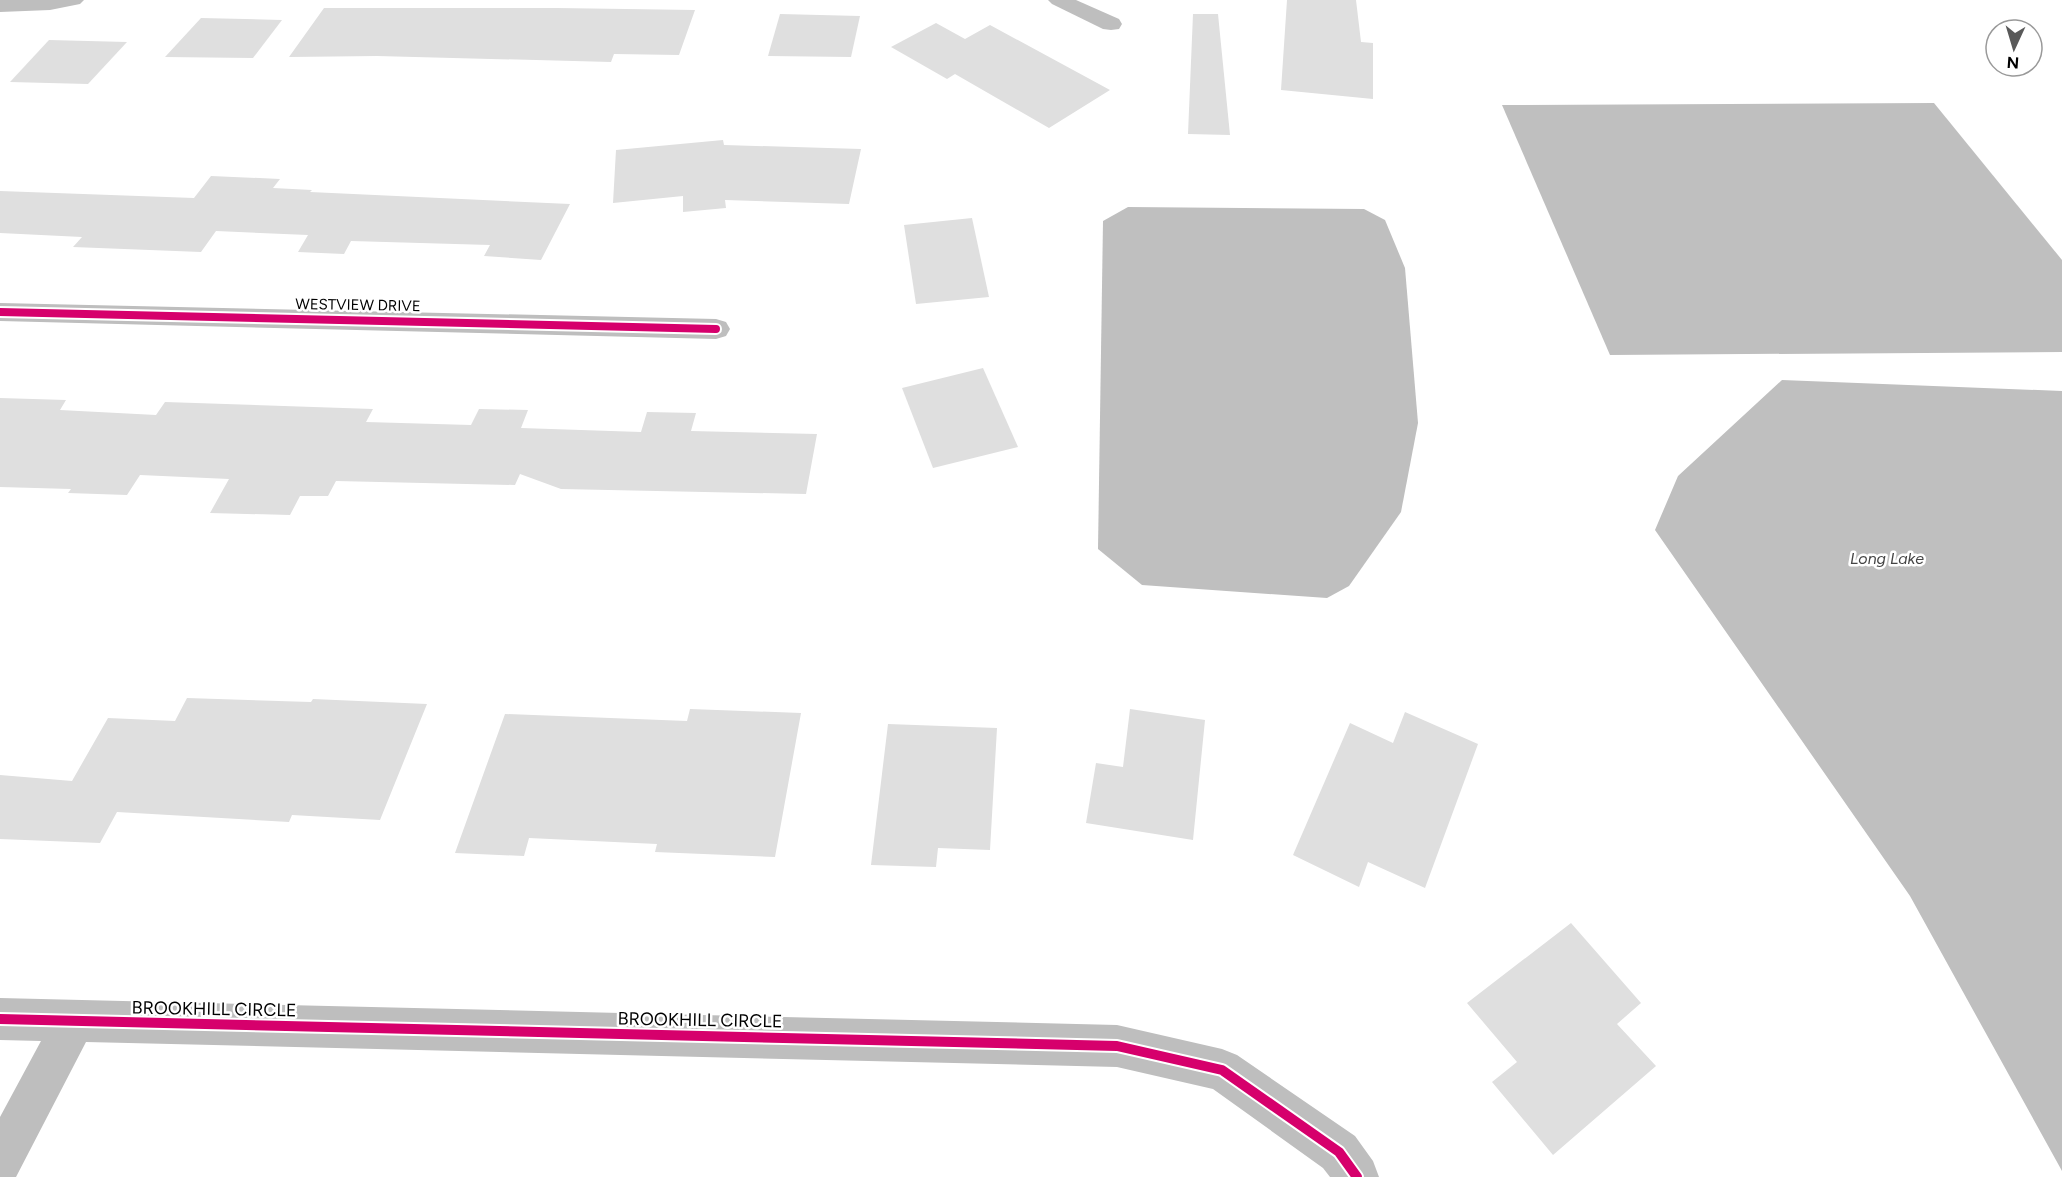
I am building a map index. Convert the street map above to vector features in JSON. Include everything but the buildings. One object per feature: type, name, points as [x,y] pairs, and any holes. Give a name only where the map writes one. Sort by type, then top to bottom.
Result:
[{"type":"street","points":[[0,6],[50,4],[74,0]]},
{"type":"street","points":[[1059,0],[1111,24]]},
{"type":"street","name":"WESTVIEW DRIVE","points":[[0,312],[716,329]]},
{"type":"street","name":"BROOKHILL CIRCLE","points":[[0,1019],[1117,1046],[1222,1070],[1339,1152],[1357,1177]]},
{"type":"street","points":[[0,1162],[74,1022]]},
{"type":"water","points":[[1934,103],[2062,260],[2062,352],[1610,355],[1502,105]]},
{"type":"water","points":[[1128,207],[1364,209],[1385,220],[1405,268],[1418,423],[1401,512],[1349,586],[1327,598],[1142,585],[1098,549],[1103,221]]},
{"type":"water","name":"Long Lake","points":[[1782,380],[2062,391],[2062,1171],[1910,896],[1655,530],[1678,476]]},
{"type":"cycle path","points":[[0,312],[716,329]]},
{"type":"cycle path","points":[[0,1019],[1117,1046],[1222,1070],[1339,1152],[1357,1177]]}]
